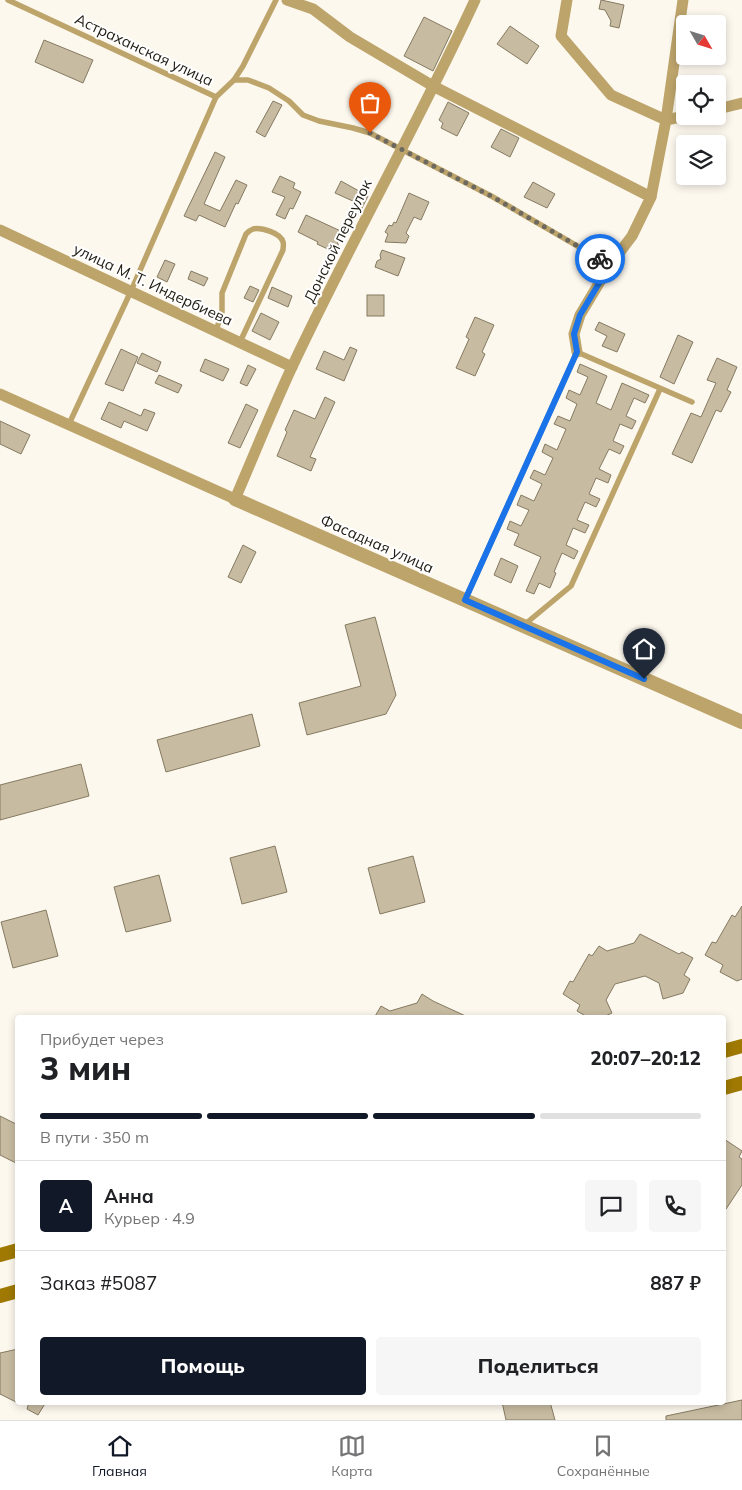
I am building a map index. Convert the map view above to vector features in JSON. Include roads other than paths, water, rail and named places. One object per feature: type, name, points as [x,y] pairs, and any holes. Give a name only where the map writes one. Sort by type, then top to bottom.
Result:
[{"type":"main road","points":[[726,1051],[742,1046]]},
{"type":"main road","points":[[726,1087],[742,1083]]},
{"type":"main road","points":[[0,1255],[15,1251]]},
{"type":"main road","points":[[0,1296],[15,1293]]},
{"type":"street","points":[[287,0],[313,9],[350,37],[433,86],[651,197]]},
{"type":"street","name":"Донской переулок","points":[[235,499],[292,367],[475,0]]},
{"type":"street","points":[[566,0],[561,36],[612,94],[666,120],[676,118]]},
{"type":"street","points":[[577,352],[574,334],[580,315],[610,265],[632,236],[651,197],[666,120],[683,0]]},
{"type":"street","points":[[726,107],[742,103]]},
{"type":"street","name":"улица М. Т. Индербиева","points":[[0,230],[292,367]]},
{"type":"street","name":"Фасадная улица","points":[[0,394],[742,722]]},
{"type":"lane","name":"Астраханская улица","points":[[8,0],[216,97]]},
{"type":"lane","points":[[70,424],[131,292],[216,97],[234,80],[243,66],[276,0]]},
{"type":"lane","name":"Астраханская улица","points":[[234,80],[248,80],[269,88],[289,101],[303,115],[319,121],[370,133],[493,197],[610,265]]},
{"type":"lane","points":[[216,331],[222,312],[222,293],[246,234],[252,229],[260,228],[274,233],[280,236],[283,242],[283,250],[240,342]]},
{"type":"lane","points":[[465,600],[577,352],[692,402]]},
{"type":"lane","points":[[524,626],[571,586],[660,388]]}]
